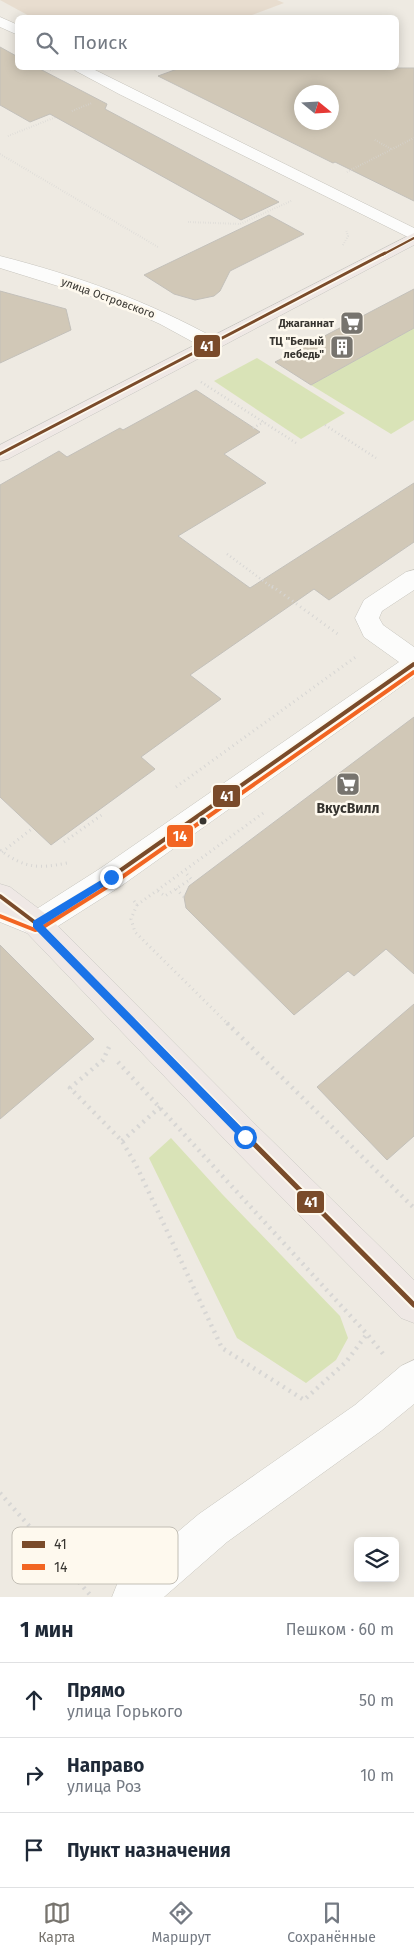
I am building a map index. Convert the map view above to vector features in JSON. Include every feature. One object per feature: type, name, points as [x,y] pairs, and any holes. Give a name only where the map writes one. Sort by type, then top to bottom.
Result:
[{"type":"main road","points":[[0,454],[414,236]]},
{"type":"main road","points":[[0,896],[36,924],[245,1137],[414,1305]]},
{"type":"street","points":[[0,21],[15,29]]},
{"type":"street","points":[[85,70],[414,236]]},
{"type":"street","name":"улица Островского","points":[[0,262],[138,306],[211,344]]},
{"type":"street","points":[[414,578],[373,606],[367,618],[373,631],[414,660]]},
{"type":"street","points":[[0,909],[36,924],[111,877],[414,664]]},
{"type":"street","points":[[178,1558],[213,1528],[368,1418],[410,1382]]},
{"type":"street","points":[[133,1597],[148,1584]]},
{"type":"path","points":[[8,136],[56,117]]},
{"type":"path","points":[[340,175],[414,138]]},
{"type":"path","points":[[375,140],[391,148]]},
{"type":"path","points":[[0,154],[158,247]]},
{"type":"path","points":[[188,222],[240,224],[294,200]]},
{"type":"path","points":[[200,381],[296,443]]},
{"type":"path","points":[[254,428],[264,422]]},
{"type":"path","points":[[324,425],[376,458]]},
{"type":"path","points":[[227,554],[340,636]]},
{"type":"path","points":[[174,789],[363,652]]},
{"type":"path","points":[[64,842],[103,814]]},
{"type":"path","points":[[33,828],[1,851],[15,862],[43,868],[75,861],[87,852],[137,905],[131,920],[135,932],[414,1208]]},
{"type":"path","points":[[158,891],[165,896],[191,879],[185,872]]},
{"type":"path","points":[[176,889],[184,897]]},
{"type":"path","points":[[114,1051],[111,1042],[103,1060],[70,1088],[122,1141],[136,1165],[222,1348],[304,1400],[346,1362],[367,1334]]},
{"type":"path","points":[[117,1061],[410,1382]]},
{"type":"path","points":[[122,1141],[160,1107]]},
{"type":"path","points":[[0,1493],[30,1527]]},
{"type":"path","points":[[81,1584],[93,1597]]},
{"type":"shaded area","points":[[0,0],[277,0],[284,3],[252,15],[28,15]]},
{"type":"green space","points":[[414,328],[414,420],[391,434],[311,385]]},
{"type":"green space","points":[[257,358],[345,413],[301,439],[214,381]]},
{"type":"green space","points":[[171,1138],[223,1195],[340,1316],[348,1338],[336,1360],[306,1383],[237,1338],[149,1158]]},
{"type":"building","points":[[0,47],[15,55],[15,70],[42,70],[107,104],[105,109],[279,202],[241,220],[50,114],[30,122],[0,105]]},
{"type":"building","points":[[399,68],[414,68],[414,201],[335,162],[333,163],[158,76],[174,70],[399,70]]},
{"type":"building","points":[[269,215],[304,234],[230,271],[220,291],[214,296],[195,300],[174,294],[144,275]]},
{"type":"building","name":"ТЦ \"Белый лебедь\"","points":[[414,289],[414,328],[311,385],[275,362]]},
{"type":"building","points":[[0,291],[66,309],[71,330],[0,363]]},
{"type":"building","points":[[196,390],[260,432],[224,454],[266,483],[178,536],[250,588],[414,483],[414,542],[329,600],[314,589],[190,675],[221,699],[141,757],[155,769],[51,845],[0,797],[0,485],[59,451],[67,457],[120,428],[123,430]]},
{"type":"building","points":[[414,717],[414,974],[386,949],[354,976],[348,971],[294,1015],[186,908],[184,897],[189,886]]},
{"type":"building","points":[[0,945],[94,1039],[0,1119]]},
{"type":"building","points":[[414,1004],[414,1136],[387,1160],[317,1087]]},
{"type":"transit line","name":"41","points":[[0,454],[414,238]]},
{"type":"transit line","name":"41","points":[[37,924],[111,877],[414,664]]},
{"type":"transit line","name":"14","points":[[0,916],[35,930],[40,929],[115,882],[414,672]]},
{"type":"transit line","name":"41","points":[[0,896],[37,924],[245,1137],[414,1305]]},
{"type":"place","name":"Джаганнат","points":[[352,323]]},
{"type":"place","name":"ТЦ \"Белый лебедь\"","points":[[342,347]]},
{"type":"place","name":"ВкусВилл","points":[[348,784]]},
{"type":"route","points":[[111,877],[36,924],[245,1137]]}]
